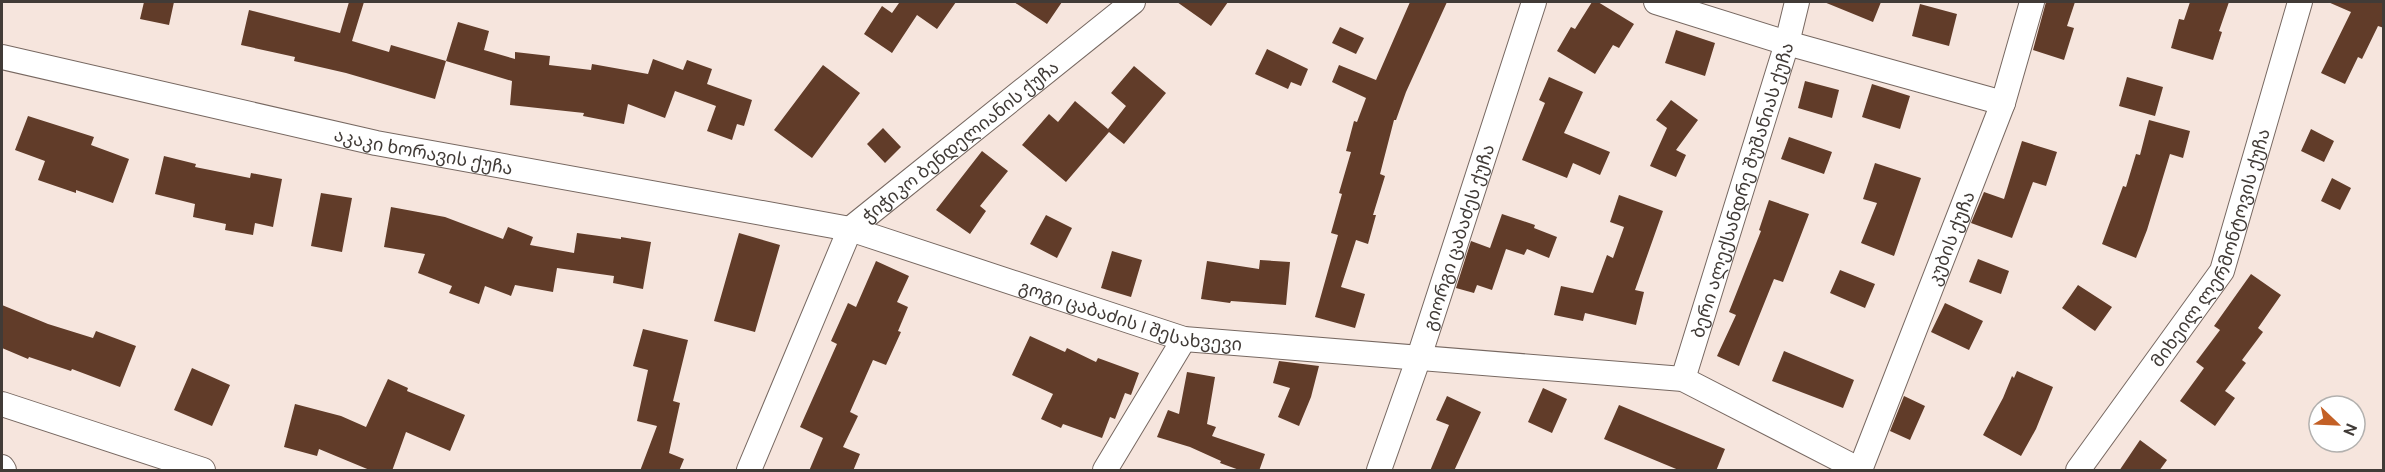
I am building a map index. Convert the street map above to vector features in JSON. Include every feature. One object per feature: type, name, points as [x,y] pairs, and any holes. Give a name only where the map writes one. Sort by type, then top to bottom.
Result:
[{"type":"street","name":"ჭიჭიკო ბენდელიანის ქუჩა","points":[[749,471],[850,229],[1133,2]]},
{"type":"street","name":"გიორგი ცაბაძეს ქუჩა","points":[[1379,471],[1419,357],[1534,2]]},
{"type":"street","points":[[1656,2],[1787,43],[2004,103]]},
{"type":"street","name":"ბერი ალექსანდრე შუშანიას ქუჩა","points":[[1683,379],[1787,43],[1797,2]]},
{"type":"street","name":"კუბის ქუჩა","points":[[1860,471],[2004,103],[2032,2]]},
{"type":"street","name":"მიხეილ ლერმონტოვის ქუჩა","points":[[2078,471],[2222,271],[2300,2]]},
{"type":"street","name":"აკაკი ხორავის ქუჩა","points":[[2,57],[376,143],[850,229]]},
{"type":"street","name":"გოგი ცაბაძის I შესახვევი","points":[[850,229],[1184,339],[1683,379]]},
{"type":"street","points":[[1105,471],[1184,339]]},
{"type":"street","points":[[1683,379],[1860,471]]},
{"type":"street","points":[[2,404],[203,471]]},
{"type":"building","points":[[144,2],[174,2],[169,25],[140,19]]},
{"type":"building","points":[[349,2],[364,2],[352,41],[389,52],[391,45],[446,61],[435,99],[346,73],[294,61],[295,57],[241,45],[249,10],[340,33]]},
{"type":"building","points":[[896,2],[956,2],[937,29],[917,15],[892,53],[864,34],[882,6],[892,13],[899,3]]},
{"type":"building","points":[[1014,2],[1062,2],[1047,24]]},
{"type":"building","points":[[1177,2],[1228,2],[1211,26]]},
{"type":"building","points":[[1410,2],[1447,2],[1406,92],[1396,120],[1394,120],[1380,174],[1385,176],[1373,215],[1376,215],[1368,244],[1356,240],[1341,287],[1365,294],[1355,328],[1315,317],[1338,235],[1331,233],[1342,194],[1339,193],[1351,152],[1346,151],[1354,121],[1357,122],[1366,98],[1332,82],[1339,65],[1376,80]]},
{"type":"building","points":[[1592,2],[1598,2],[1634,24],[1619,48],[1613,45],[1595,74],[1557,51],[1571,27],[1575,29]]},
{"type":"building","points":[[1824,2],[1881,2],[1873,22]]},
{"type":"building","points":[[2046,2],[2075,2],[2067,26],[2074,28],[2064,60],[2033,50]]},
{"type":"building","points":[[2190,2],[2229,2],[2219,31],[2222,32],[2213,60],[2171,48],[2179,19],[2184,20]]},
{"type":"building","points":[[2328,2],[2384,2],[2384,28],[2378,26],[2362,59],[2358,57],[2345,84],[2321,73],[2351,12]]},
{"type":"building","points":[[1920,4],[1957,14],[1949,46],[1912,36]]},
{"type":"building","points":[[458,22],[489,31],[484,50],[515,59],[515,52],[550,56],[549,65],[591,70],[592,64],[648,74],[653,59],[683,70],[687,60],[712,69],[707,84],[752,100],[744,126],[737,124],[732,140],[707,131],[716,106],[675,91],[665,118],[628,104],[624,124],[583,116],[584,113],[510,105],[512,81],[446,61]]},
{"type":"building","points":[[1340,27],[1364,38],[1356,54],[1332,43]]},
{"type":"building","points":[[1676,30],[1715,43],[1705,76],[1665,63]]},
{"type":"building","points":[[1267,49],[1308,69],[1301,86],[1291,82],[1288,89],[1255,74]]},
{"type":"building","points":[[823,65],[860,93],[812,158],[774,130]]},
{"type":"building","points":[[1134,66],[1166,93],[1124,144],[1109,132],[1066,182],[1022,145],[1049,114],[1058,122],[1075,101],[1108,129],[1126,106],[1111,93]]},
{"type":"building","points":[[1549,77],[1583,92],[1564,133],[1610,152],[1600,175],[1573,163],[1567,178],[1522,160],[1545,103],[1539,100]]},
{"type":"building","points":[[2127,77],[2163,87],[2155,116],[2119,106]]},
{"type":"building","points":[[1805,81],[1839,90],[1832,118],[1798,108]]},
{"type":"building","points":[[1872,84],[1910,96],[1900,129],[1862,117]]},
{"type":"building","points":[[1671,100],[1698,120],[1676,150],[1686,155],[1676,177],[1650,166],[1667,128],[1656,120]]},
{"type":"building","points":[[28,116],[94,137],[91,145],[129,159],[113,203],[38,180],[45,161],[15,150]]},
{"type":"building","points":[[2149,120],[2190,131],[2183,158],[2170,154],[2136,258],[2102,244],[2123,186],[2126,187],[2136,154],[2140,155]]},
{"type":"building","points":[[883,128],[901,147],[885,163],[867,144]]},
{"type":"building","points":[[2311,129],[2334,141],[2324,162],[2301,151]]},
{"type":"building","points":[[1789,137],[1832,152],[1824,174],[1781,159]]},
{"type":"building","points":[[2022,141],[2057,152],[2046,186],[2033,182],[2012,238],[1971,223],[1984,192],[2004,199]]},
{"type":"building","points":[[982,151],[1008,171],[980,206],[986,211],[970,234],[936,210]]},
{"type":"building","points":[[164,156],[196,164],[195,167],[250,178],[251,173],[282,179],[273,227],[255,223],[253,235],[225,230],[226,224],[193,217],[195,204],[155,194]]},
{"type":"building","points":[[1875,163],[1921,178],[1894,256],[1861,243],[1877,203],[1863,199]]},
{"type":"building","points":[[2332,178],[2351,188],[2340,210],[2321,201]]},
{"type":"building","points":[[321,193],[352,198],[342,252],[311,246]]},
{"type":"building","points":[[1619,195],[1663,211],[1635,290],[1644,292],[1636,325],[1585,313],[1583,321],[1554,315],[1561,286],[1593,293],[1607,255],[1613,258],[1624,227],[1610,222]]},
{"type":"building","points":[[1769,200],[1809,214],[1783,282],[1774,279],[1739,366],[1717,356],[1736,315],[1729,312],[1761,231],[1759,230]]},
{"type":"building","points":[[391,207],[445,217],[503,239],[508,227],[533,237],[530,245],[574,253],[577,233],[651,242],[643,289],[613,283],[614,276],[557,268],[553,292],[515,285],[511,296],[485,286],[479,304],[449,293],[452,286],[418,273],[425,254],[384,247]]},
{"type":"building","points":[[1502,214],[1535,225],[1534,228],[1557,237],[1549,258],[1527,249],[1524,255],[1506,249],[1492,290],[1477,285],[1474,293],[1456,288],[1471,241],[1490,248]]},
{"type":"building","points":[[1046,215],[1072,228],[1057,258],[1030,244]]},
{"type":"building","points":[[739,233],[780,245],[755,332],[714,321]]},
{"type":"building","points":[[1112,251],[1142,260],[1131,297],[1101,288]]},
{"type":"building","points":[[1978,259],[2009,271],[2001,294],[1969,282]]},
{"type":"building","points":[[1260,260],[1290,262],[1286,305],[1231,301],[1230,303],[1201,299],[1207,261],[1259,269]]},
{"type":"building","points":[[876,261],[909,276],[897,302],[908,307],[898,331],[901,332],[886,365],[873,360],[850,412],[858,416],[843,447],[860,454],[853,471],[809,471],[823,438],[800,427],[837,344],[831,341],[848,303],[856,307]]},
{"type":"building","points":[[1840,270],[1875,284],[1865,308],[1830,293]]},
{"type":"building","points":[[2251,274],[2281,295],[2258,328],[2263,332],[2242,360],[2246,363],[2225,391],[2235,398],[2215,426],[2180,401],[2204,368],[2196,362],[2220,330],[2214,326]]},
{"type":"building","points":[[2078,285],[2112,307],[2095,331],[2062,308]]},
{"type":"building","points":[[1945,303],[1983,321],[1969,350],[1931,332]]},
{"type":"building","points":[[2,305],[48,324],[93,338],[96,331],[136,346],[120,387],[72,369],[71,371],[29,357],[28,359],[2,348]]},
{"type":"building","points":[[643,329],[688,340],[673,401],[680,403],[669,453],[684,459],[679,471],[640,471],[657,426],[637,421],[648,370],[633,366]]},
{"type":"building","points":[[1030,336],[1065,352],[1067,348],[1096,362],[1098,358],[1139,373],[1131,395],[1125,393],[1115,419],[1110,417],[1102,438],[1063,424],[1061,428],[1041,419],[1053,394],[1012,375]]},
{"type":"building","points":[[1784,351],[1854,380],[1843,408],[1772,381]]},
{"type":"building","points":[[1279,361],[1319,366],[1311,397],[1299,426],[1278,417],[1290,388],[1273,383]]},
{"type":"building","points":[[192,368],[230,385],[212,426],[174,410]]},
{"type":"building","points":[[2017,371],[2053,387],[2036,429],[2021,456],[1983,435],[2012,376],[2014,378]]},
{"type":"building","points":[[1187,372],[1215,377],[1207,424],[1216,427],[1212,436],[1265,454],[1259,471],[1242,471],[1220,463],[1221,461],[1190,447],[1157,437],[1168,410],[1179,414]]},
{"type":"building","points":[[388,379],[408,388],[407,391],[465,415],[450,451],[406,432],[392,471],[372,471],[319,449],[317,456],[284,447],[295,404],[341,416],[366,427]]},
{"type":"building","points":[[1543,388],[1567,399],[1552,433],[1528,422]]},
{"type":"building","points":[[1447,396],[1481,412],[1454,471],[1430,471],[1449,425],[1436,420]]},
{"type":"building","points":[[1904,396],[1925,406],[1910,440],[1890,431]]},
{"type":"building","points":[[1619,405],[1725,449],[1716,471],[1681,471],[1604,439]]},
{"type":"building","points":[[2140,440],[2167,460],[2159,471],[2119,471]]}]
